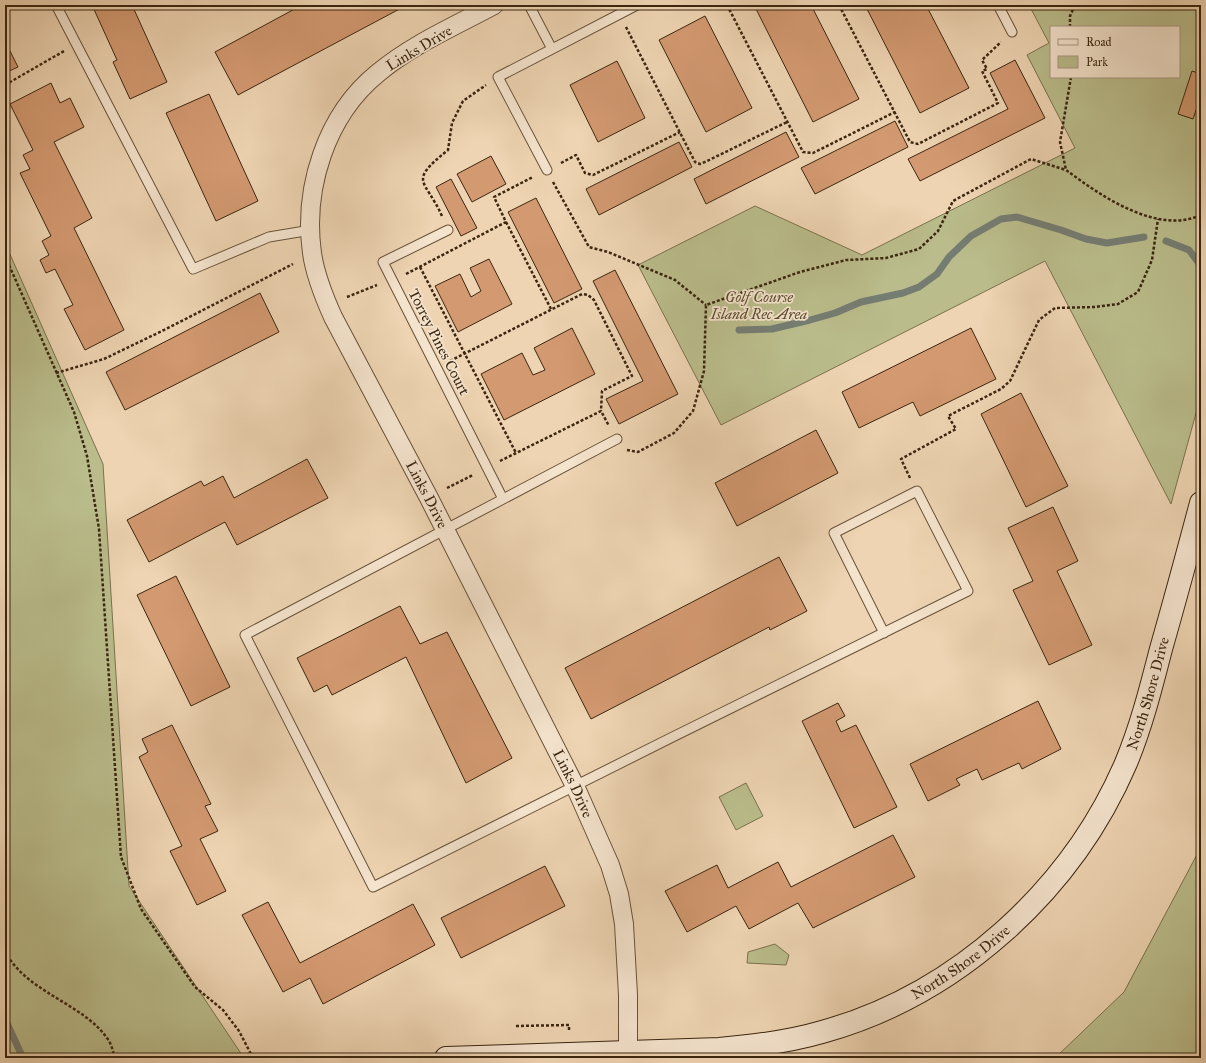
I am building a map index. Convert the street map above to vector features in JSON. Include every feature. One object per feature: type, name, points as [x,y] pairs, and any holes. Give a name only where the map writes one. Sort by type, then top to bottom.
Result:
[{"type":"street","name":"Links Drive","points":[[494,5],[405,52],[377,73],[356,96],[336,125],[322,153],[313,187],[311,230],[312,254],[327,305],[429,498],[575,786],[610,865],[622,904],[627,951],[628,1055]]},
{"type":"street","name":"North Shore Drive","points":[[446,1058],[628,1055],[758,1046],[792,1040],[849,1023],[900,1001],[944,976],[982,950],[1025,912],[1060,873],[1089,833],[1126,764],[1152,685],[1200,508]]},
{"type":"lane","points":[[56,5],[193,269],[269,237],[311,230]]},
{"type":"lane","points":[[529,5],[552,49]]},
{"type":"lane","points":[[547,170],[498,77],[637,5]]},
{"type":"lane","points":[[998,5],[1012,32]]},
{"type":"lane","name":"Torrey Pines Court","points":[[448,230],[383,262],[503,499]]},
{"type":"lane","points":[[617,439],[245,635],[373,887],[575,786],[884,633],[968,591],[917,491],[834,533],[884,633]]},
{"type":"path","points":[[727,5],[787,122],[803,152],[806,154],[813,153],[895,112]]},
{"type":"path","points":[[839,5],[910,142],[913,144],[918,144],[998,103],[982,71],[987,69],[982,60],[1012,32]]},
{"type":"path","points":[[1070,26],[1070,16],[1075,5]]},
{"type":"path","points":[[619,14],[695,162],[700,164],[787,122]]},
{"type":"path","points":[[5,85],[76,44]]},
{"type":"path","points":[[448,230],[435,202],[425,189],[422,181],[427,168],[448,150],[452,123],[463,101],[498,77]]},
{"type":"path","points":[[1066,170],[1060,142],[1071,78]]},
{"type":"path","points":[[551,309],[494,197],[576,155],[585,173],[593,175],[680,132]]},
{"type":"path","points":[[706,305],[800,272],[830,264],[846,260],[886,258],[919,249],[938,231],[953,201],[1031,159],[1066,170],[1094,191],[1150,218],[1188,221],[1201,215]]},
{"type":"path","points":[[547,170],[589,247],[608,252],[675,280],[706,305]]},
{"type":"path","points":[[917,491],[901,459],[956,429],[948,416],[1001,389],[1010,381],[1039,320],[1055,308],[1095,307],[1118,304],[1138,292],[1152,260],[1158,219]]},
{"type":"path","points":[[327,305],[392,280],[506,222]]},
{"type":"path","points":[[56,373],[104,358],[164,330],[312,254]]},
{"type":"path","points":[[5,256],[74,412],[87,456],[99,529],[121,857],[141,909],[196,987],[223,1010],[239,1031],[253,1058]]},
{"type":"path","points":[[420,267],[516,453]]},
{"type":"path","points":[[436,368],[582,294],[588,295],[594,300],[632,376],[602,392],[601,411],[623,449],[638,452],[674,434],[693,411],[704,371],[706,305]]},
{"type":"path","points":[[429,498],[601,411]]},
{"type":"path","points":[[5,951],[18,970],[94,1024],[109,1042],[115,1058]]},
{"type":"path","points":[[516,1026],[569,1025],[569,1031]]},
{"type":"green space","name":"Golf Course Island Rec Area","points":[[1029,5],[1201,5],[1201,395],[1171,504],[1045,261],[721,425],[638,265],[755,206],[862,255],[1075,148],[1027,55],[1049,43]]},
{"type":"green space","points":[[5,243],[103,464],[129,886],[244,1058],[5,1058]]},
{"type":"green space","points":[[746,783],[763,816],[736,830],[719,797]]},
{"type":"green space","points":[[1201,847],[1201,1058],[1055,1058],[1124,992]]},
{"type":"green space","points":[[775,944],[789,955],[786,965],[747,963],[748,952]]},
{"type":"building","points":[[92,5],[132,5],[167,82],[130,99],[113,62],[117,60]]},
{"type":"building","points":[[302,5],[407,5],[238,95],[215,52]]},
{"type":"building","points":[[754,5],[811,5],[859,99],[813,122]]},
{"type":"building","points":[[865,5],[926,5],[969,88],[920,113]]},
{"type":"building","points":[[705,16],[752,108],[706,132],[659,40]]},
{"type":"building","points":[[5,50],[6,53],[10,51],[18,67],[5,73]]},
{"type":"building","points":[[1015,60],[1045,118],[920,181],[908,159],[1008,109],[990,73]]},
{"type":"building","points":[[617,61],[645,118],[598,142],[570,85]]},
{"type":"building","points":[[1192,71],[1201,74],[1201,96],[1193,119],[1178,114]]},
{"type":"building","points":[[51,83],[60,103],[70,98],[84,127],[54,142],[92,218],[74,228],[124,330],[85,350],[64,309],[73,305],[55,269],[46,273],[40,260],[49,255],[42,241],[51,236],[20,173],[30,169],[23,155],[33,150],[10,104]]},
{"type":"building","points":[[209,94],[258,201],[216,221],[166,113]]},
{"type":"building","points":[[895,121],[908,147],[815,194],[801,168]]},
{"type":"building","points":[[786,132],[799,157],[706,204],[694,179]]},
{"type":"building","points":[[679,142],[692,167],[599,215],[586,189]]},
{"type":"building","points":[[491,156],[506,184],[472,202],[457,174]]},
{"type":"building","points":[[451,179],[477,228],[461,236],[436,187]]},
{"type":"building","points":[[536,198],[582,289],[554,303],[508,212]]},
{"type":"building","points":[[489,259],[512,304],[458,332],[435,286],[460,274],[471,297],[481,291],[470,268]]},
{"type":"building","points":[[615,270],[678,394],[619,424],[606,399],[643,381],[593,281]]},
{"type":"building","points":[[260,293],[279,332],[125,410],[106,372]]},
{"type":"building","points":[[572,328],[595,374],[504,420],[481,374],[522,353],[533,375],[545,370],[534,348]]},
{"type":"building","points":[[971,328],[996,379],[920,416],[913,402],[859,428],[842,392]]},
{"type":"building","points":[[1021,393],[1068,486],[1026,507],[981,414]]},
{"type":"building","points":[[816,430],[838,473],[737,526],[715,483]]},
{"type":"building","points":[[307,459],[328,498],[237,545],[225,522],[149,562],[127,520],[201,481],[204,486],[223,476],[234,498]]},
{"type":"building","points":[[1053,507],[1078,561],[1057,571],[1092,645],[1049,665],[1013,590],[1033,581],[1008,528]]},
{"type":"building","points":[[779,557],[807,611],[770,630],[769,627],[591,719],[565,668]]},
{"type":"building","points":[[176,576],[230,687],[191,706],[137,595]]},
{"type":"building","points":[[400,606],[420,644],[447,632],[512,758],[466,783],[406,657],[332,695],[327,685],[314,692],[297,658]]},
{"type":"building","points":[[1038,701],[1061,749],[1022,769],[1019,763],[982,780],[977,769],[956,779],[960,785],[928,801],[910,764]]},
{"type":"building","points":[[838,703],[845,716],[836,721],[841,732],[856,725],[897,807],[854,828],[802,721]]},
{"type":"building","points":[[172,725],[211,804],[205,806],[218,831],[200,839],[226,891],[197,905],[170,851],[182,846],[139,757],[148,752],[142,739]]},
{"type":"building","points":[[893,835],[915,877],[813,928],[798,903],[749,929],[736,906],[687,932],[665,891],[717,865],[728,888],[778,862],[791,887]]},
{"type":"building","points":[[545,866],[565,906],[461,958],[441,918]]},
{"type":"building","points":[[268,902],[300,963],[413,904],[435,945],[323,1004],[310,978],[283,992],[242,915]]},
{"type":"waterway","points":[[739,330],[772,329],[810,320],[835,313],[861,302],[903,293],[919,287],[937,274],[949,257],[971,236],[1001,219],[1017,217],[1086,239],[1107,243],[1144,237]]},
{"type":"waterway","points":[[1166,241],[1189,250],[1201,266]]},
{"type":"waterway","points":[[5,1019],[23,1058]]}]
